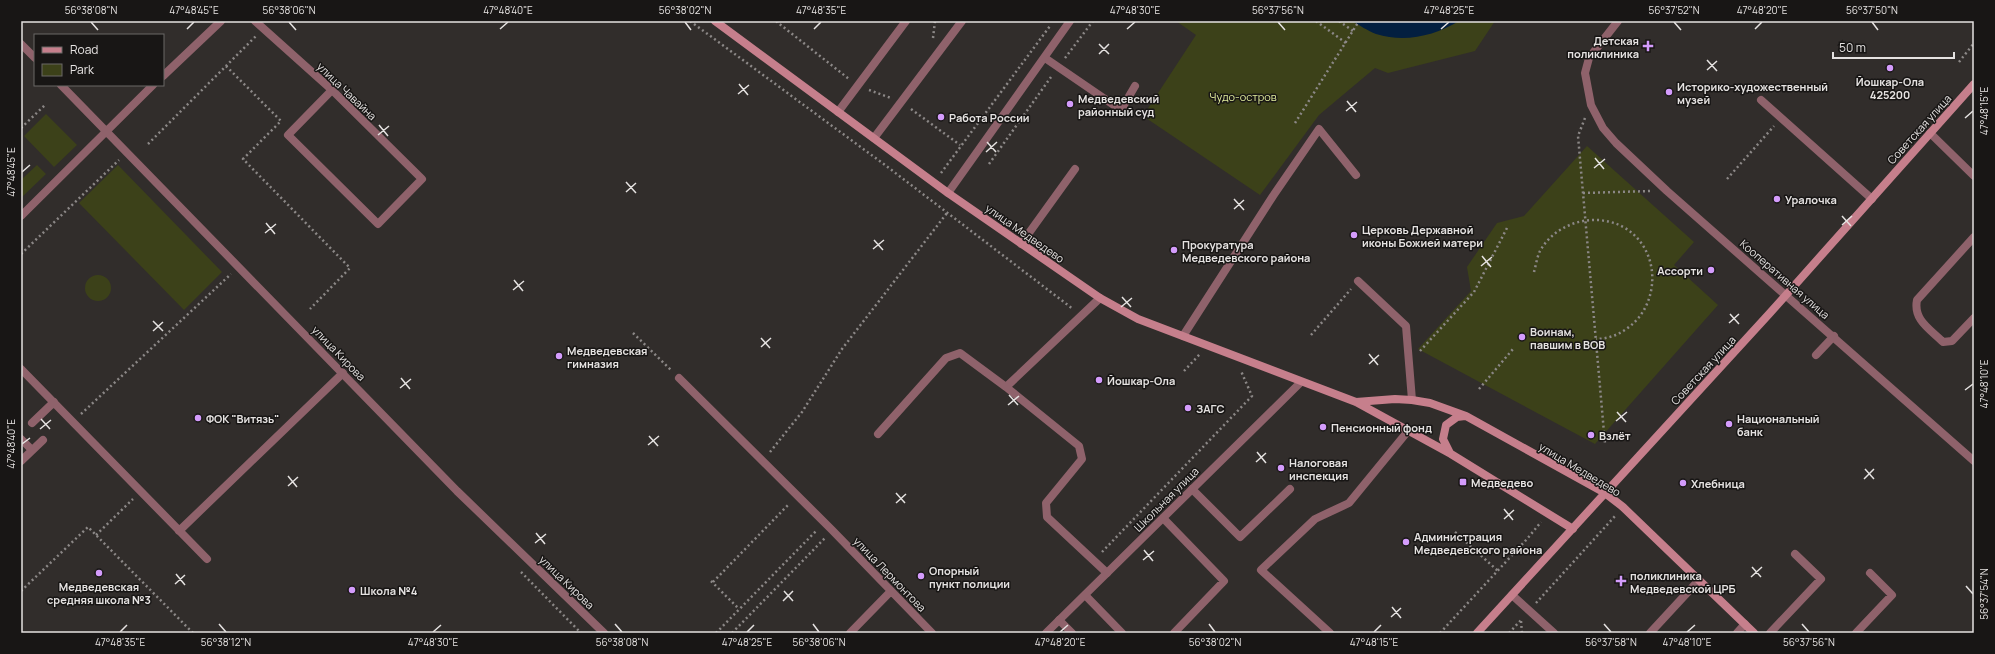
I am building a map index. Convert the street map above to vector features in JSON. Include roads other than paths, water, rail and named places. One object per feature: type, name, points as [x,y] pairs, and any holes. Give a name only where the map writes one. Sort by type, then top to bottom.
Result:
[{"type":"street","points":[[164,75],[221,21]]},
{"type":"street","name":"улица Чавайна","points":[[255,21],[332,90],[422,179],[378,224],[288,135],[332,90]]},
{"type":"street","name":"улица Медведево","points":[[716,21],[934,183],[1100,298],[1138,319],[1356,402],[1451,454],[1573,529]]},
{"type":"street","points":[[838,112],[906,21]]},
{"type":"street","points":[[874,138],[962,21]]},
{"type":"street","points":[[948,193],[1070,21]]},
{"type":"street","name":"Кооперативная улица","points":[[1618,21],[1589,58],[1586,65],[1586,84],[1591,105],[1608,133],[1667,191],[1834,336],[1974,461]]},
{"type":"street","points":[[21,44],[34,57]]},
{"type":"street","points":[[1045,58],[1121,110],[1135,86]]},
{"type":"street","name":"Советская улица","points":[[1477,633],[1787,295],[1974,84]]},
{"type":"street","name":"улица Кирова","points":[[62,86],[457,491],[604,633]]},
{"type":"street","points":[[21,216],[153,86]]},
{"type":"street","points":[[1761,100],[1872,199]]},
{"type":"street","points":[[1183,336],[1273,196],[1319,129],[1356,175]]},
{"type":"street","points":[[1930,134],[1974,176]]},
{"type":"street","points":[[1021,244],[1075,169]]},
{"type":"street","points":[[1974,237],[1918,300],[1915,309],[1921,321],[1943,342],[1952,341],[1974,318]]},
{"type":"street","points":[[1358,281],[1406,326],[1412,400]]},
{"type":"street","points":[[1006,387],[1100,298]]},
{"type":"street","points":[[1816,355],[1834,336]]},
{"type":"street","points":[[878,434],[946,358],[960,353],[1006,387],[1079,446],[1082,459],[1046,502],[1047,517],[1107,573]]},
{"type":"street","points":[[21,369],[207,560]]},
{"type":"street","points":[[179,531],[343,373]]},
{"type":"street","name":"улица Лермонтова","points":[[679,378],[832,530],[932,633]]},
{"type":"street","name":"Школьная улица","points":[[1046,633],[1301,382]]},
{"type":"street","name":"улица Медведево","points":[[1356,402],[1395,399],[1412,400],[1430,403],[1466,416],[1605,494],[1623,507],[1754,633]]},
{"type":"street","points":[[32,423],[54,402]]},
{"type":"street","points":[[1451,454],[1443,439],[1446,425],[1457,417],[1466,416]]},
{"type":"street","points":[[1330,633],[1261,570],[1315,519],[1349,503],[1408,431]]},
{"type":"street","points":[[21,439],[32,450]]},
{"type":"street","points":[[21,460],[43,440]]},
{"type":"street","points":[[1192,489],[1240,537],[1290,489]]},
{"type":"street","points":[[1163,518],[1224,581],[1174,633]]},
{"type":"street","points":[[1770,633],[1821,579],[1795,554]]},
{"type":"street","points":[[1856,633],[1892,595],[1870,573]]},
{"type":"street","points":[[1650,633],[1699,580]]},
{"type":"street","points":[[850,633],[891,591]]},
{"type":"street","points":[[1085,595],[1122,633]]},
{"type":"street","points":[[1512,595],[1554,633]]},
{"type":"street","points":[[1059,620],[1072,633]]},
{"type":"street","points":[[1737,633],[1745,624]]},
{"type":"water","points":[[1352,21],[1459,21],[1440,31],[1408,38],[1398,38],[1376,34]]},
{"type":"place","name":"Детская поликлиника","points":[[1648,46]]},
{"type":"place","name":"Йошкар-Ола 425200","points":[[1890,68]]},
{"type":"place","name":"Историко-художественный музей","points":[[1669,92]]},
{"type":"place","name":"Медведевский районный суд","points":[[1070,104]]},
{"type":"place","name":"Работа России","points":[[941,117]]},
{"type":"place","name":"Уралочка","points":[[1777,199]]},
{"type":"place","name":"Церковь Державной иконы Божией матери","points":[[1354,235]]},
{"type":"place","name":"Прокуратура Медведевского района","points":[[1174,250]]},
{"type":"place","name":"Ассорти","points":[[1711,270]]},
{"type":"place","name":"Воинам, павшим в ВОВ","points":[[1522,337]]},
{"type":"place","name":"Медведевская гимназия","points":[[559,356]]},
{"type":"place","name":"Йошкар-Ола","points":[[1099,380]]},
{"type":"place","name":"ЗАГС","points":[[1188,408]]},
{"type":"place","name":"ФОК \"Витязь\"","points":[[198,418]]},
{"type":"place","name":"Национальный банк","points":[[1729,424]]},
{"type":"place","name":"Пенсионный фонд","points":[[1323,427]]},
{"type":"place","name":"Взлёт","points":[[1591,435]]},
{"type":"place","name":"Налоговая инспекция","points":[[1281,468]]},
{"type":"place","name":"Медведево","points":[[1463,482]]},
{"type":"place","name":"Хлебница","points":[[1683,483]]},
{"type":"place","name":"Администрация Медведевского района","points":[[1406,542]]},
{"type":"place","name":"Медведевская средняя школа №3","points":[[99,573]]},
{"type":"place","name":"Опорный пункт полиции","points":[[921,576]]},
{"type":"place","name":"поликлиника Медведевской ЦРБ","points":[[1621,581]]},
{"type":"place","name":"Школа №4","points":[[352,590]]},
{"type":"park label","name":"Чудо-остров","points":[[1243,96]]}]
